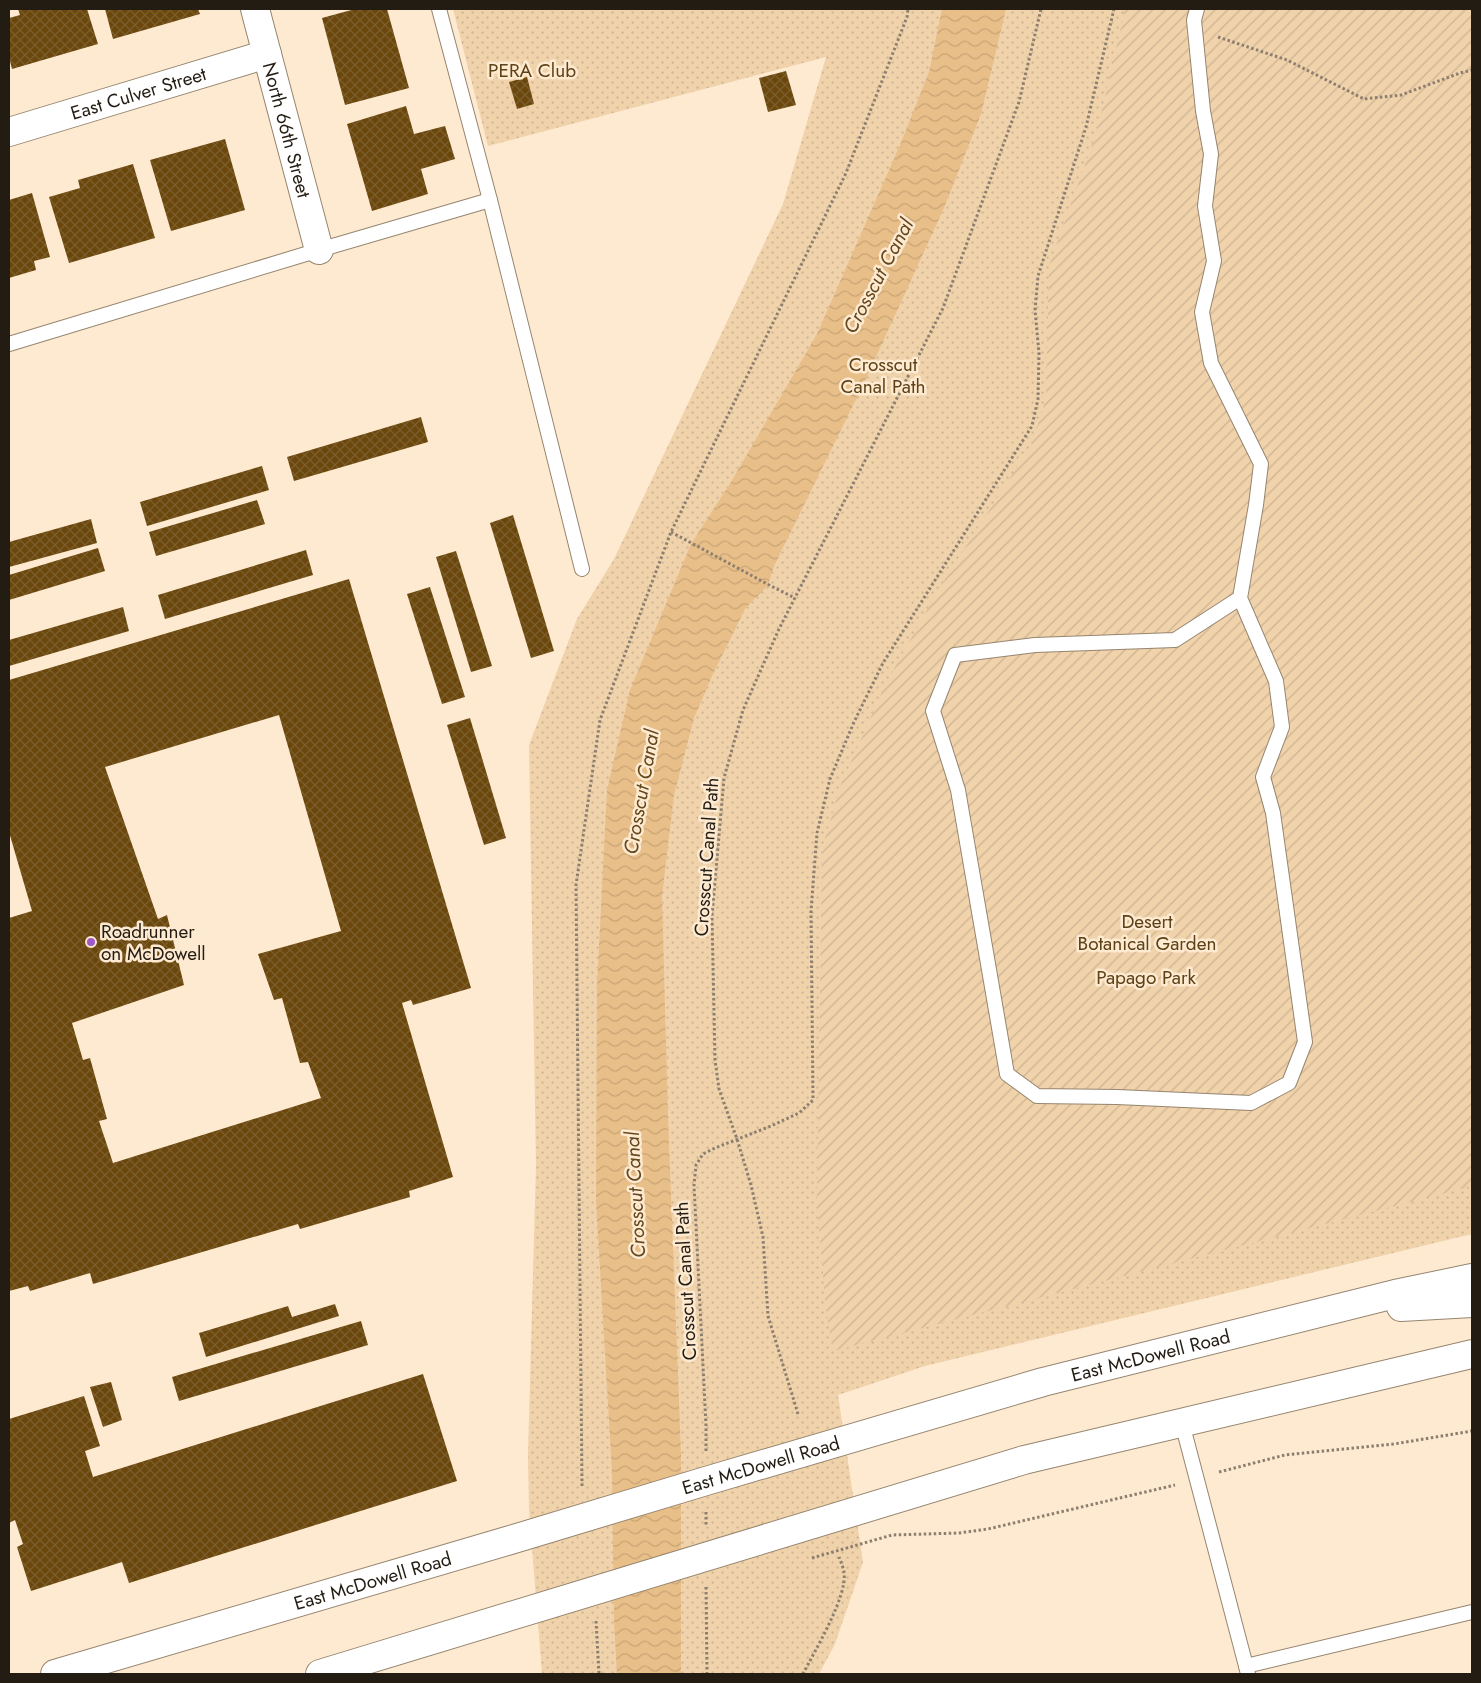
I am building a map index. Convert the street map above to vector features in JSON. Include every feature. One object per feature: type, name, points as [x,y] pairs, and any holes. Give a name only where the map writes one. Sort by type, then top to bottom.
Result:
[{"type":"main road","name":"North 66th Street","points":[[256,9],[318,250]]},
{"type":"main road","name":"East Culver Street","points":[[9,132],[268,54]]},
{"type":"main road","name":"East McDowell Road","points":[[55,1674],[1043,1382],[1395,1294],[1472,1278]]},
{"type":"main road","points":[[1326,1312],[1472,1303]]},
{"type":"main road","points":[[320,1674],[1024,1460],[1472,1354]]},
{"type":"lane","points":[[439,9],[490,200],[582,569]]},
{"type":"lane","points":[[1197,9],[1194,20],[1203,111],[1211,154],[1205,206],[1214,261],[1202,312],[1211,364],[1261,464],[1240,598],[1276,681],[1282,727],[1263,777],[1273,813],[1305,1042],[1289,1083],[1251,1103],[1117,1097],[1037,1096],[1007,1074],[958,790],[933,711],[955,655],[1035,645],[1175,640],[1240,598]]},
{"type":"lane","points":[[9,344],[490,200]]},
{"type":"lane","points":[[1182,1423],[1247,1670],[1472,1612]]},
{"type":"path","points":[[582,1486],[576,885],[600,720],[671,532],[846,173],[908,9]]},
{"type":"path","name":"Crosscut Canal Path","points":[[798,1414],[768,1316],[763,1237],[737,1139],[719,1089],[715,1060],[712,916],[724,778],[743,710],[779,629],[943,308],[1019,102],[1041,9]]},
{"type":"path","points":[[737,1139],[799,1113],[813,1100],[811,911],[817,833],[830,779],[854,722],[883,663],[1032,426],[1038,398],[1040,353],[1035,310],[1038,276],[1086,126],[1114,9]]},
{"type":"path","points":[[1195,29],[1287,60],[1364,99],[1401,95],[1472,70]]},
{"type":"path","points":[[671,532],[795,598]]},
{"type":"path","name":"Crosscut Canal Path","points":[[706,1589],[697,1560],[695,1484],[706,1446],[694,1185],[696,1164],[703,1154],[737,1139]]},
{"type":"path","points":[[1229,1469],[1285,1455],[1394,1444],[1472,1431]]},
{"type":"path","points":[[808,1560],[892,1535],[959,1533],[988,1529],[1155,1490]]},
{"type":"path","points":[[803,1674],[842,1593],[845,1573],[840,1557]]},
{"type":"path","points":[[707,1674],[706,1589],[715,1586]]},
{"type":"path","points":[[596,1621],[599,1674]]},
{"type":"green space","points":[[453,9],[1472,9],[1472,1234],[925,1366],[838,1395],[863,1562],[835,1644],[819,1674],[542,1674],[529,1509],[528,1454],[536,1166],[529,745],[577,619],[614,559],[783,204],[826,57],[488,146]]},
{"type":"green space","name":"Desert Botanical Garden","points":[[1125,9],[1472,9],[1472,1186],[833,1351],[826,1309],[817,1203],[822,849],[840,787],[885,685],[940,587],[1033,442],[1046,398],[1049,266],[1098,128]]},
{"type":"water","name":"Crosscut Canal","points":[[942,9],[1006,9],[981,114],[944,208],[864,383],[774,566],[768,585],[745,609],[713,674],[694,718],[674,795],[662,896],[668,1117],[681,1454],[681,1674],[617,1674],[614,1621],[612,1472],[596,1201],[597,986],[607,790],[630,690],[691,544],[731,482],[817,334],[900,145],[929,72]]},
{"type":"building","points":[[18,9],[87,9],[98,44],[12,69],[9,57],[9,18],[20,15]]},
{"type":"building","points":[[105,9],[198,9],[200,14],[113,39]]},
{"type":"building","points":[[355,9],[387,9],[409,88],[345,105],[322,18]]},
{"type":"building","points":[[786,71],[796,105],[768,112],[759,78]]},
{"type":"building","points":[[527,77],[534,104],[517,109],[509,82]]},
{"type":"building","points":[[406,106],[414,134],[445,126],[455,159],[421,169],[428,194],[372,211],[347,124]]},
{"type":"building","points":[[225,139],[245,210],[171,231],[150,160]]},
{"type":"building","points":[[133,164],[155,238],[69,263],[49,197],[80,188],[78,180]]},
{"type":"building","points":[[32,193],[50,257],[34,261],[36,270],[9,278],[9,200]]},
{"type":"building","points":[[421,417],[428,442],[294,481],[287,457]]},
{"type":"building","points":[[262,466],[269,490],[147,526],[140,502]]},
{"type":"building","points":[[257,500],[265,524],[156,556],[149,532]]},
{"type":"building","points":[[513,515],[554,651],[531,658],[490,523]]},
{"type":"building","points":[[91,519],[97,543],[9,567],[9,542]]},
{"type":"building","points":[[98,548],[105,571],[9,600],[9,575]]},
{"type":"building","points":[[306,550],[313,575],[165,619],[158,595]]},
{"type":"building","points":[[456,551],[492,666],[471,672],[436,557]]},
{"type":"building","name":"Roadrunner on McDowell","points":[[349,579],[471,988],[413,1005],[411,1000],[402,1003],[453,1177],[409,1191],[410,1197],[300,1229],[298,1224],[93,1284],[90,1273],[30,1291],[28,1286],[9,1291],[9,918],[32,911],[9,832],[9,680]],"holes":[[[279,715],[341,931],[258,954],[274,1000],[282,998],[300,1063],[308,1062],[321,1098],[113,1163],[99,1121],[107,1119],[90,1058],[83,1060],[72,1023],[184,985],[167,915],[158,919],[105,767]]]},
{"type":"building","points":[[430,587],[465,697],[442,704],[407,594]]},
{"type":"building","points":[[123,607],[129,631],[9,666],[9,640]]},
{"type":"building","points":[[470,718],[506,838],[484,845],[447,725]]},
{"type":"building","points":[[335,1304],[339,1316],[206,1357],[199,1333],[288,1306],[292,1317]]},
{"type":"building","points":[[361,1321],[368,1345],[179,1401],[172,1377]]},
{"type":"building","points":[[423,1374],[457,1481],[129,1583],[122,1562],[31,1591],[17,1547],[23,1544],[15,1520],[9,1523],[9,1419],[84,1396],[100,1446],[85,1451],[93,1477]]},
{"type":"building","points":[[111,1382],[122,1420],[103,1427],[90,1387]]},
{"type":"place","name":"Roadrunner on McDowell","points":[[91,942]]},
{"type":"park label","name":"PERA Club","points":[[532,70]]},
{"type":"park label","name":"Papago Park","points":[[1146,977]]}]
